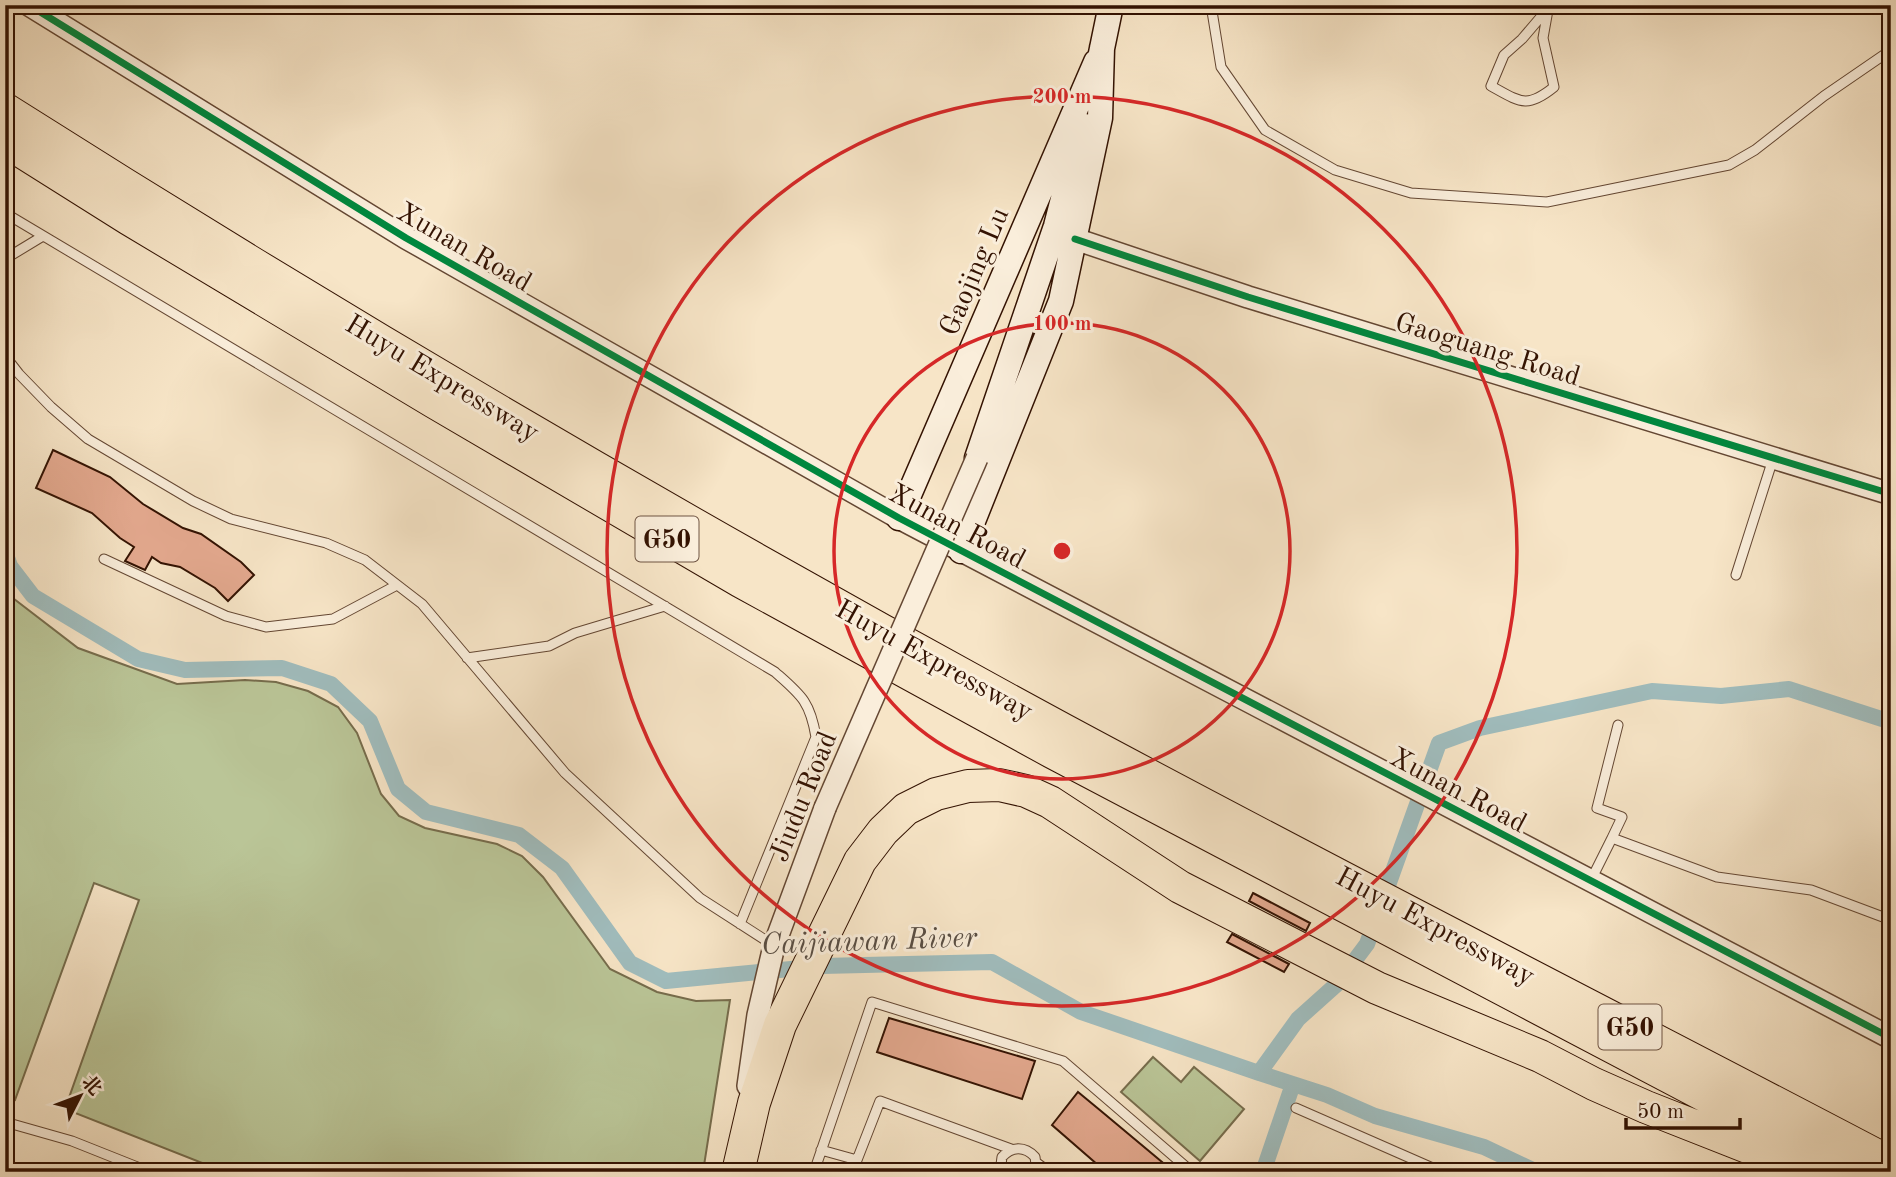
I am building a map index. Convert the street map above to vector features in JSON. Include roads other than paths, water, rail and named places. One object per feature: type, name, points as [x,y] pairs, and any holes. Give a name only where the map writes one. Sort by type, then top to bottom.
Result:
[{"type":"highway","points":[[5,90],[124,179]]},
{"type":"highway","points":[[5,104],[503,412]]},
{"type":"highway","name":"Huyu Expressway","points":[[5,110],[142,196],[752,558],[1004,697],[1411,932],[1847,1162]]},
{"type":"highway","name":"Huyu Expressway","points":[[5,141],[304,325],[740,581],[1052,752],[1351,895]]},
{"type":"highway","points":[[737,1172],[766,1063],[795,992],[860,861],[883,831],[906,809],[936,794],[968,786],[999,785],[1026,791],[1050,802],[1180,887],[1377,988],[1540,1056],[1646,1107],[1847,1162]]},
{"type":"main road","name":"Gaojing Lu","points":[[978,458],[1056,226],[1111,5]]},
{"type":"main road","name":"Gaojing Lu","points":[[899,518],[1102,48]]},
{"type":"main road","points":[[961,551],[1061,301],[1100,118],[1102,48]]},
{"type":"street","name":"Xunan Road","points":[[29,5],[406,238],[899,518],[1891,1038]]},
{"type":"street","name":"Gaoguang Road","points":[[1075,239],[1248,297],[1891,494]]},
{"type":"street","name":"Jiudu Road","points":[[737,1172],[758,1015],[774,946],[825,808],[978,458]]},
{"type":"lane","points":[[1211,5],[1221,67],[1265,130],[1335,170],[1411,193],[1425,194],[1547,202],[1729,165],[1755,150],[1824,96],[1891,50]]},
{"type":"lane","points":[[1550,8],[1543,38],[1555,87],[1537,101],[1517,100],[1491,86],[1504,55],[1550,8]]},
{"type":"lane","points":[[5,213],[775,672],[801,694],[812,715],[816,737],[740,924]]},
{"type":"lane","points":[[5,258],[43,236]]},
{"type":"lane","points":[[5,356],[51,407],[88,439],[193,501],[231,519],[326,543],[365,560],[422,604],[565,773],[701,898],[774,946]]},
{"type":"lane","points":[[1736,575],[1773,457]]},
{"type":"lane","points":[[104,559],[226,616],[266,627],[333,620],[397,585]]},
{"type":"lane","points":[[467,658],[549,646],[575,633],[665,606]]},
{"type":"lane","points":[[1590,881],[1622,817],[1597,808],[1618,725]]},
{"type":"lane","points":[[1612,838],[1717,877],[1811,890],[1891,920]]},
{"type":"lane","points":[[814,1172],[872,1002],[1063,1060],[1192,1172]]},
{"type":"lane","points":[[821,1150],[857,1160],[880,1101],[1012,1149],[1024,1149],[1030,1152],[1037,1167],[1049,1172]]},
{"type":"lane","points":[[1296,1108],[1443,1172]]},
{"type":"lane","points":[[5,1122],[72,1141],[150,1172]]},
{"type":"lane","points":[[1000,1172],[1002,1157],[1012,1149]]},
{"type":"waterway","name":"Caijiawan River","points":[[5,552],[10,566],[33,596],[138,659],[185,670],[282,668],[331,684],[370,721],[398,789],[426,812],[519,835],[562,868],[630,963],[666,981],[822,966],[992,962],[1081,1012],[1259,1073],[1298,1019],[1337,984],[1367,944],[1439,743],[1480,728],[1652,691],[1721,696],[1789,689],[1891,722]]},
{"type":"waterway","points":[[1259,1073],[1327,1095],[1375,1116],[1484,1147],[1537,1172]]},
{"type":"waterway","points":[[1263,1172],[1293,1084]]}]
